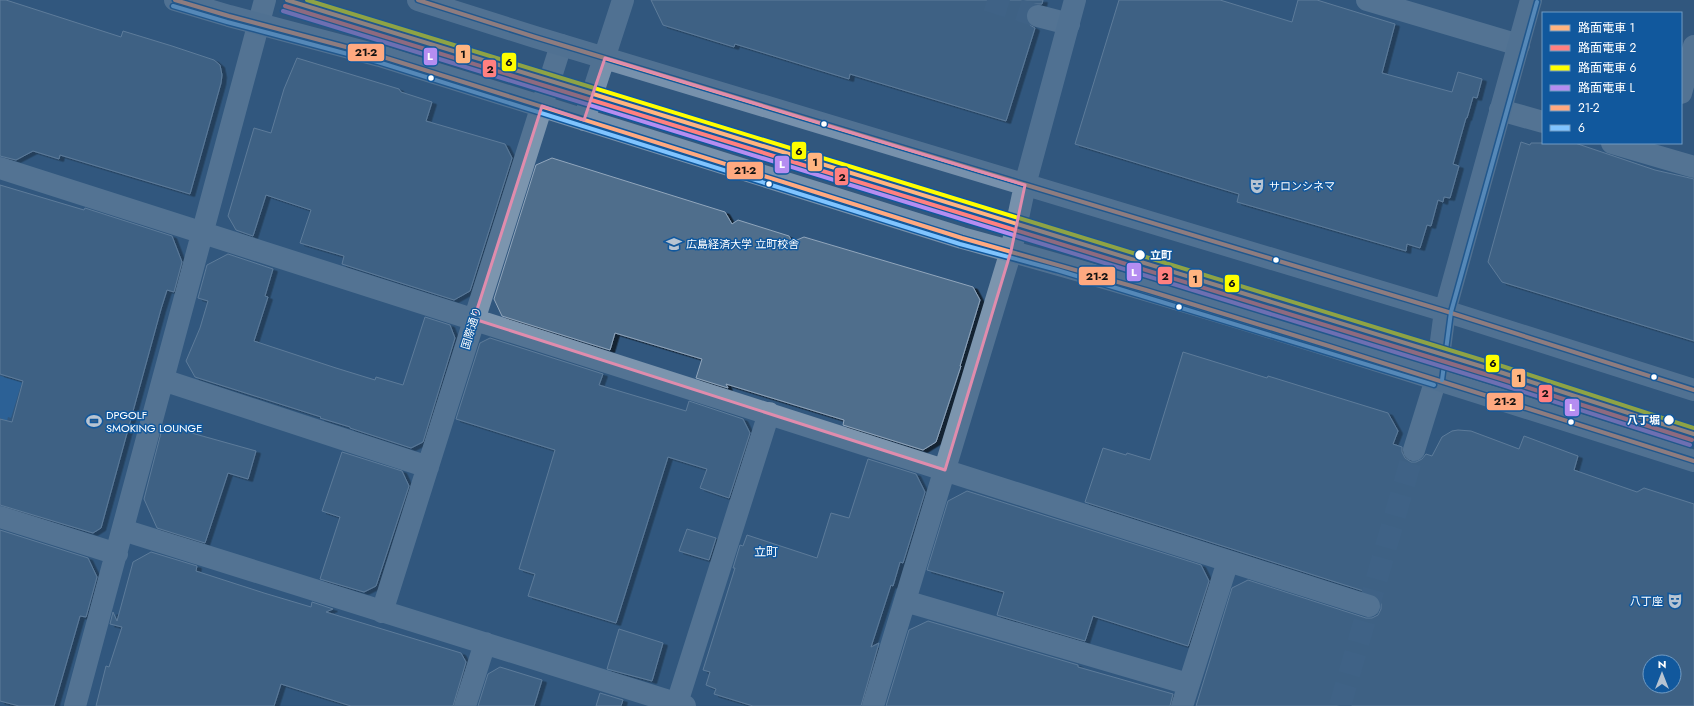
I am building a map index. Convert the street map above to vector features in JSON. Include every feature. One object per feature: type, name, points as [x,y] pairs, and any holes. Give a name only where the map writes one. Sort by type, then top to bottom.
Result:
[{"type":"main road","points":[[176,0],[380,56],[955,236],[1074,269],[1436,379],[1694,461]]},
{"type":"main road","points":[[418,0],[561,45],[1445,311],[1694,390]]},
{"type":"main road","points":[[584,120],[623,0]]},
{"type":"main road","points":[[1011,252],[1026,185],[1075,0]]},
{"type":"main road","points":[[1436,379],[1445,311],[1531,0]]},
{"type":"street","points":[[76,706],[265,0]]},
{"type":"street","points":[[1367,0],[1519,45]]},
{"type":"street","points":[[1038,16],[1069,24]]},
{"type":"street","name":"国際通り","points":[[382,612],[561,45]]},
{"type":"street","points":[[1682,89],[1694,46]]},
{"type":"street","points":[[1500,110],[1542,122]]},
{"type":"street","points":[[1619,144],[1665,151],[1694,167]]},
{"type":"street","points":[[0,168],[1369,606]]},
{"type":"street","points":[[873,706],[1011,252]]},
{"type":"street","points":[[1414,450],[1436,379]]},
{"type":"street","points":[[163,380],[428,468]]},
{"type":"street","points":[[124,530],[681,705],[769,413]]},
{"type":"street","points":[[0,517],[116,554]]},
{"type":"street","points":[[1182,706],[1228,561]]},
{"type":"street","points":[[905,601],[1188,684]]},
{"type":"street","points":[[465,706],[485,643]]},
{"type":"highlighted area","points":[[605,58],[1025,185],[1011,251],[945,470],[474,319],[542,106],[584,120]]},
{"type":"shaded area","points":[[0,376],[22,382],[11,418],[8,417],[7,421],[0,418]]},
{"type":"building","points":[[0,0],[6,0],[121,37],[123,31],[214,60],[220,65],[222,75],[221,83],[190,194],[60,155],[59,159],[33,151],[16,160],[0,156]]},
{"type":"building","points":[[651,0],[1043,0],[1042,4],[1034,4],[1026,13],[1026,20],[1035,28],[1006,121],[850,74],[849,79],[735,44],[734,47],[663,25]]},
{"type":"building","points":[[1119,0],[1220,0],[1292,22],[1298,0],[1317,0],[1395,24],[1382,73],[1452,92],[1458,72],[1482,79],[1477,98],[1473,97],[1453,164],[1459,166],[1450,198],[1444,197],[1443,202],[1438,200],[1431,226],[1427,225],[1420,248],[1407,244],[1406,251],[1237,202],[1239,194],[1075,144]]},
{"type":"building","points":[[297,58],[399,89],[401,92],[432,102],[426,121],[505,144],[512,158],[470,291],[454,300],[342,264],[344,256],[300,243],[311,210],[266,195],[253,236],[236,230],[228,216],[254,128],[271,133],[284,89]]},
{"type":"building","points":[[1521,142],[1530,145],[1531,143],[1578,144],[1655,170],[1694,179],[1694,341],[1502,282],[1488,262]]},
{"type":"building","points":[[552,158],[725,212],[732,224],[738,220],[789,236],[792,242],[804,237],[973,287],[980,300],[961,366],[936,442],[923,450],[843,425],[844,420],[726,384],[728,388],[696,378],[702,359],[615,333],[610,350],[502,316],[494,299],[536,165]]},
{"type":"building","points":[[0,185],[84,210],[85,208],[172,236],[182,262],[174,292],[167,290],[161,309],[101,528],[93,533],[0,505],[0,419],[12,422],[23,381],[0,374]]},
{"type":"building","points":[[228,254],[273,269],[265,296],[268,297],[254,341],[336,368],[375,380],[376,377],[403,385],[425,317],[450,325],[455,338],[423,442],[411,448],[320,418],[321,417],[195,377],[186,361],[200,328],[208,301],[198,298],[207,265]]},
{"type":"building","points":[[490,338],[603,374],[599,385],[686,411],[689,401],[743,419],[750,433],[729,498],[700,488],[707,469],[668,457],[616,623],[528,596],[535,574],[519,569],[555,450],[456,419],[480,343]]},
{"type":"building","points":[[1183,352],[1267,378],[1268,376],[1388,413],[1398,431],[1393,444],[1402,447],[1402,452],[1405,458],[1411,462],[1416,462],[1422,459],[1426,454],[1432,456],[1442,437],[1452,431],[1471,431],[1519,449],[1524,436],[1578,456],[1574,470],[1637,492],[1644,488],[1694,504],[1694,706],[1196,706],[1232,588],[1248,580],[1366,618],[1372,618],[1378,615],[1381,609],[1381,604],[1378,598],[1373,594],[1085,502],[1103,448],[1126,455],[1127,453],[1150,460]]},
{"type":"building","points":[[163,425],[256,451],[248,479],[228,473],[205,543],[157,528],[144,499]]},
{"type":"building","points":[[342,452],[402,471],[409,486],[376,586],[364,592],[320,579],[340,517],[322,511]]},
{"type":"building","points":[[868,459],[916,474],[925,492],[903,563],[900,562],[893,586],[891,585],[871,647],[879,643],[861,706],[753,706],[714,694],[716,689],[706,685],[710,672],[703,670],[735,568],[733,568],[740,545],[743,546],[747,535],[817,558],[831,513],[849,518]]},
{"type":"building","points":[[967,491],[1201,565],[1209,581],[1188,646],[1093,616],[1085,641],[997,615],[1004,592],[927,570],[948,501]]},
{"type":"building","points":[[687,529],[716,538],[709,560],[679,551]]},
{"type":"building","points":[[0,530],[88,558],[97,577],[86,617],[80,616],[54,706],[19,706],[0,701]]},
{"type":"building","points":[[151,552],[197,566],[196,571],[311,607],[312,602],[333,609],[326,612],[461,653],[466,662],[453,706],[351,706],[281,684],[274,706],[96,706],[106,666],[109,667],[122,627],[110,624],[113,612],[117,621],[133,562]]},
{"type":"building","points":[[928,621],[1078,665],[1078,667],[1173,694],[1170,706],[886,706],[909,630]]},
{"type":"building","points":[[619,629],[663,643],[652,681],[607,669]]},
{"type":"building","points":[[500,667],[542,680],[534,706],[478,706],[488,674]]},
{"type":"building","points":[[600,693],[623,700],[621,706],[596,706]]},
{"type":"tunnel","points":[[987,0],[1038,16]]},
{"type":"tunnel","points":[[1340,706],[1414,450]]},
{"type":"tram line","name":"1","points":[[287,0],[1503,373],[1694,434]]},
{"type":"tram line","name":"6","points":[[307,0],[1505,367],[1694,428]]},
{"type":"tram line","name":"2","points":[[285,6],[1501,379],[1692,440]]},
{"type":"tram line","name":"L","points":[[283,11],[1499,384],[1690,445]]},
{"type":"transit line","name":"21-2","points":[[175,0],[229,16],[380,56],[962,238],[1146,290],[1694,461]]},
{"type":"transit line","name":"21-2","points":[[418,0],[535,37],[1445,311],[1694,390]]},
{"type":"transit line","name":"6","points":[[1442,380],[1451,312],[1537,2]]},
{"type":"transit line","name":"6","points":[[173,6],[227,22],[378,62],[960,244],[1057,270],[1434,385]]},
{"type":"place","name":"サロンシネマ","points":[[1257,186]]},
{"type":"place","name":"広島経済大学 立町校舎","points":[[674,244]]},
{"type":"place","name":"立町","points":[[1140,255]]},
{"type":"place","name":"八丁堀","points":[[1669,420]]},
{"type":"place","name":"DPGOLF SMOKING LOUNGE","points":[[94,421]]},
{"type":"place","name":"八丁座","points":[[1675,601]]},
{"type":"district","name":"立町","points":[[766,552]]}]
